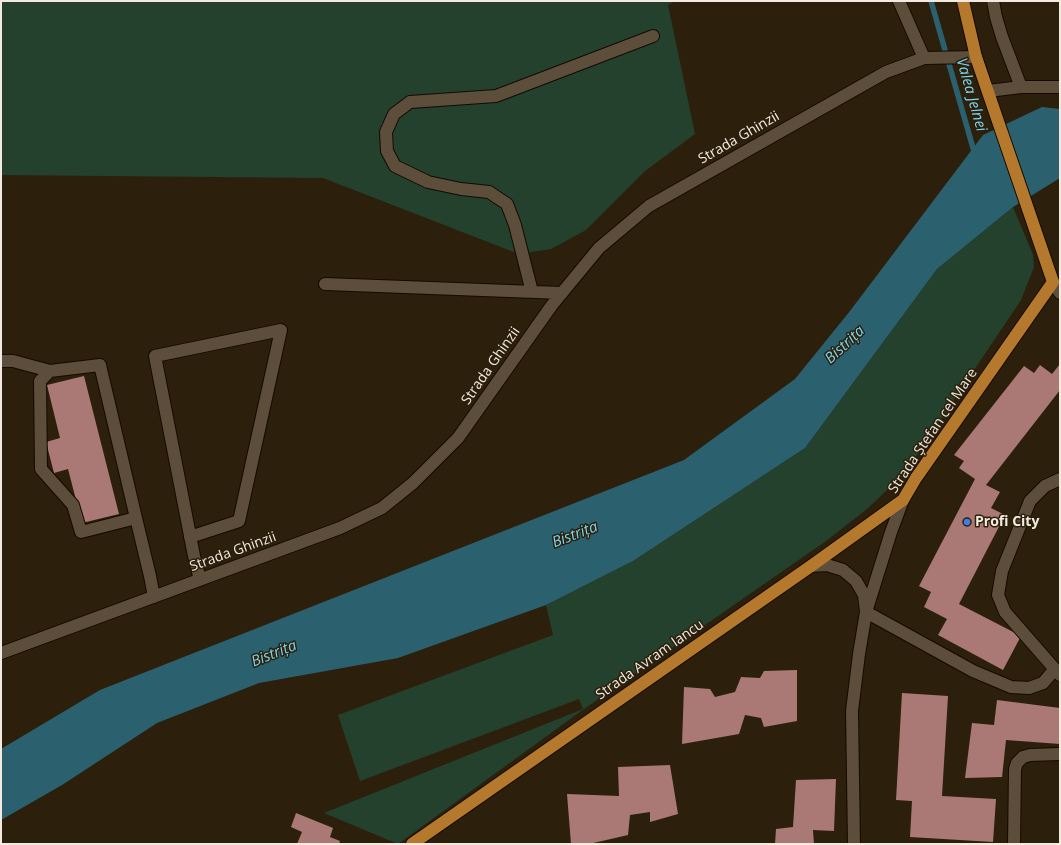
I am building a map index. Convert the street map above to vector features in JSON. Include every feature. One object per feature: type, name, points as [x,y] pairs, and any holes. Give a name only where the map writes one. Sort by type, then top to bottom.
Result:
[{"type":"main road","points":[[963,1],[976,57],[1052,282]]},
{"type":"main road","name":"Strada Ștefan cel Mare","points":[[903,500],[916,478],[1052,282]]},
{"type":"main road","name":"Strada Avram Iancu","points":[[412,844],[811,566],[903,500]]},
{"type":"street","points":[[899,1],[928,58]]},
{"type":"street","points":[[993,1],[1002,37],[1021,87]]},
{"type":"street","points":[[532,292],[515,225],[507,204],[489,192],[461,189],[428,182],[395,166],[387,151],[386,132],[394,114],[410,102],[496,96],[653,36]]},
{"type":"street","name":"Strada Ghinzii","points":[[1,653],[340,528],[382,508],[413,483],[458,438],[562,293],[599,248],[649,206],[886,72],[928,58],[976,57]]},
{"type":"street","points":[[988,92],[1021,87],[1060,88]]},
{"type":"street","points":[[1052,282],[1060,293]]},
{"type":"street","points":[[325,284],[562,293]]},
{"type":"street","points":[[190,537],[239,521],[281,330],[155,356],[190,537],[200,580]]},
{"type":"street","points":[[1,361],[13,361],[50,371],[100,365],[154,597]]},
{"type":"street","points":[[50,371],[40,381],[41,469],[73,505],[81,532],[136,518]]},
{"type":"street","points":[[866,612],[972,671],[1011,687],[1029,688],[1043,683],[1058,672],[1005,612],[998,594],[1002,571],[1030,501],[1045,486],[1060,479]]},
{"type":"street","name":"Strada Ștefan cel Mare","points":[[854,844],[852,711],[866,612],[891,532],[903,500]]},
{"type":"street","name":"Strada Ștefan cel Mare","points":[[811,566],[827,565],[843,570],[852,577],[864,595],[866,612]]},
{"type":"street","points":[[1014,844],[1015,769],[1017,763],[1023,757],[1030,755],[1060,754]]},
{"type":"green space","points":[[1,1],[675,1],[668,5],[695,134],[645,171],[586,230],[551,249],[519,254],[323,178],[1,175]]},
{"type":"green space","points":[[1013,207],[1033,255],[1034,267],[1021,300],[905,473],[867,509],[826,541],[584,709],[398,844],[324,813],[583,709],[579,699],[360,781],[338,715],[553,635],[546,605],[633,561],[805,448],[937,269]]},
{"type":"water","name":"Bistrița","points":[[1042,107],[1060,109],[1060,178],[1013,207],[937,269],[805,448],[633,561],[546,605],[398,658],[259,683],[157,723],[62,785],[1,820],[1,749],[100,690],[684,460],[795,379],[850,311],[983,135]]},
{"type":"building","points":[[1060,364],[1060,390],[986,485],[1000,492],[991,508],[1005,515],[959,604],[1021,636],[1003,670],[938,635],[947,619],[924,607],[931,592],[919,586],[975,479],[959,468],[964,461],[954,455],[1024,366],[1034,373],[1040,365],[1052,374]]},
{"type":"building","points":[[84,376],[119,514],[82,523],[68,469],[54,473],[46,442],[60,438],[47,385]]},
{"type":"building","points":[[797,670],[797,721],[764,727],[761,718],[745,715],[739,734],[682,744],[684,687],[710,689],[715,697],[735,692],[741,677],[760,678],[764,671]]},
{"type":"building","points":[[902,693],[948,696],[942,796],[996,799],[993,842],[910,837],[912,801],[896,800]]},
{"type":"building","points":[[997,700],[1060,708],[1060,744],[1006,740],[1002,777],[965,778],[972,723],[994,725]]},
{"type":"building","points":[[670,765],[678,814],[650,822],[650,812],[630,815],[628,835],[589,844],[571,844],[567,794],[619,796],[618,767]]},
{"type":"building","points":[[836,779],[834,831],[813,830],[814,844],[775,844],[776,829],[793,827],[796,780]]},
{"type":"building","points":[[296,813],[333,828],[330,837],[340,841],[339,844],[297,844],[302,832],[291,827]]},
{"type":"waterway","name":"Valea Jelnei","points":[[931,1],[975,155]]},
{"type":"place","name":"Profi City","points":[[967,522]]}]
